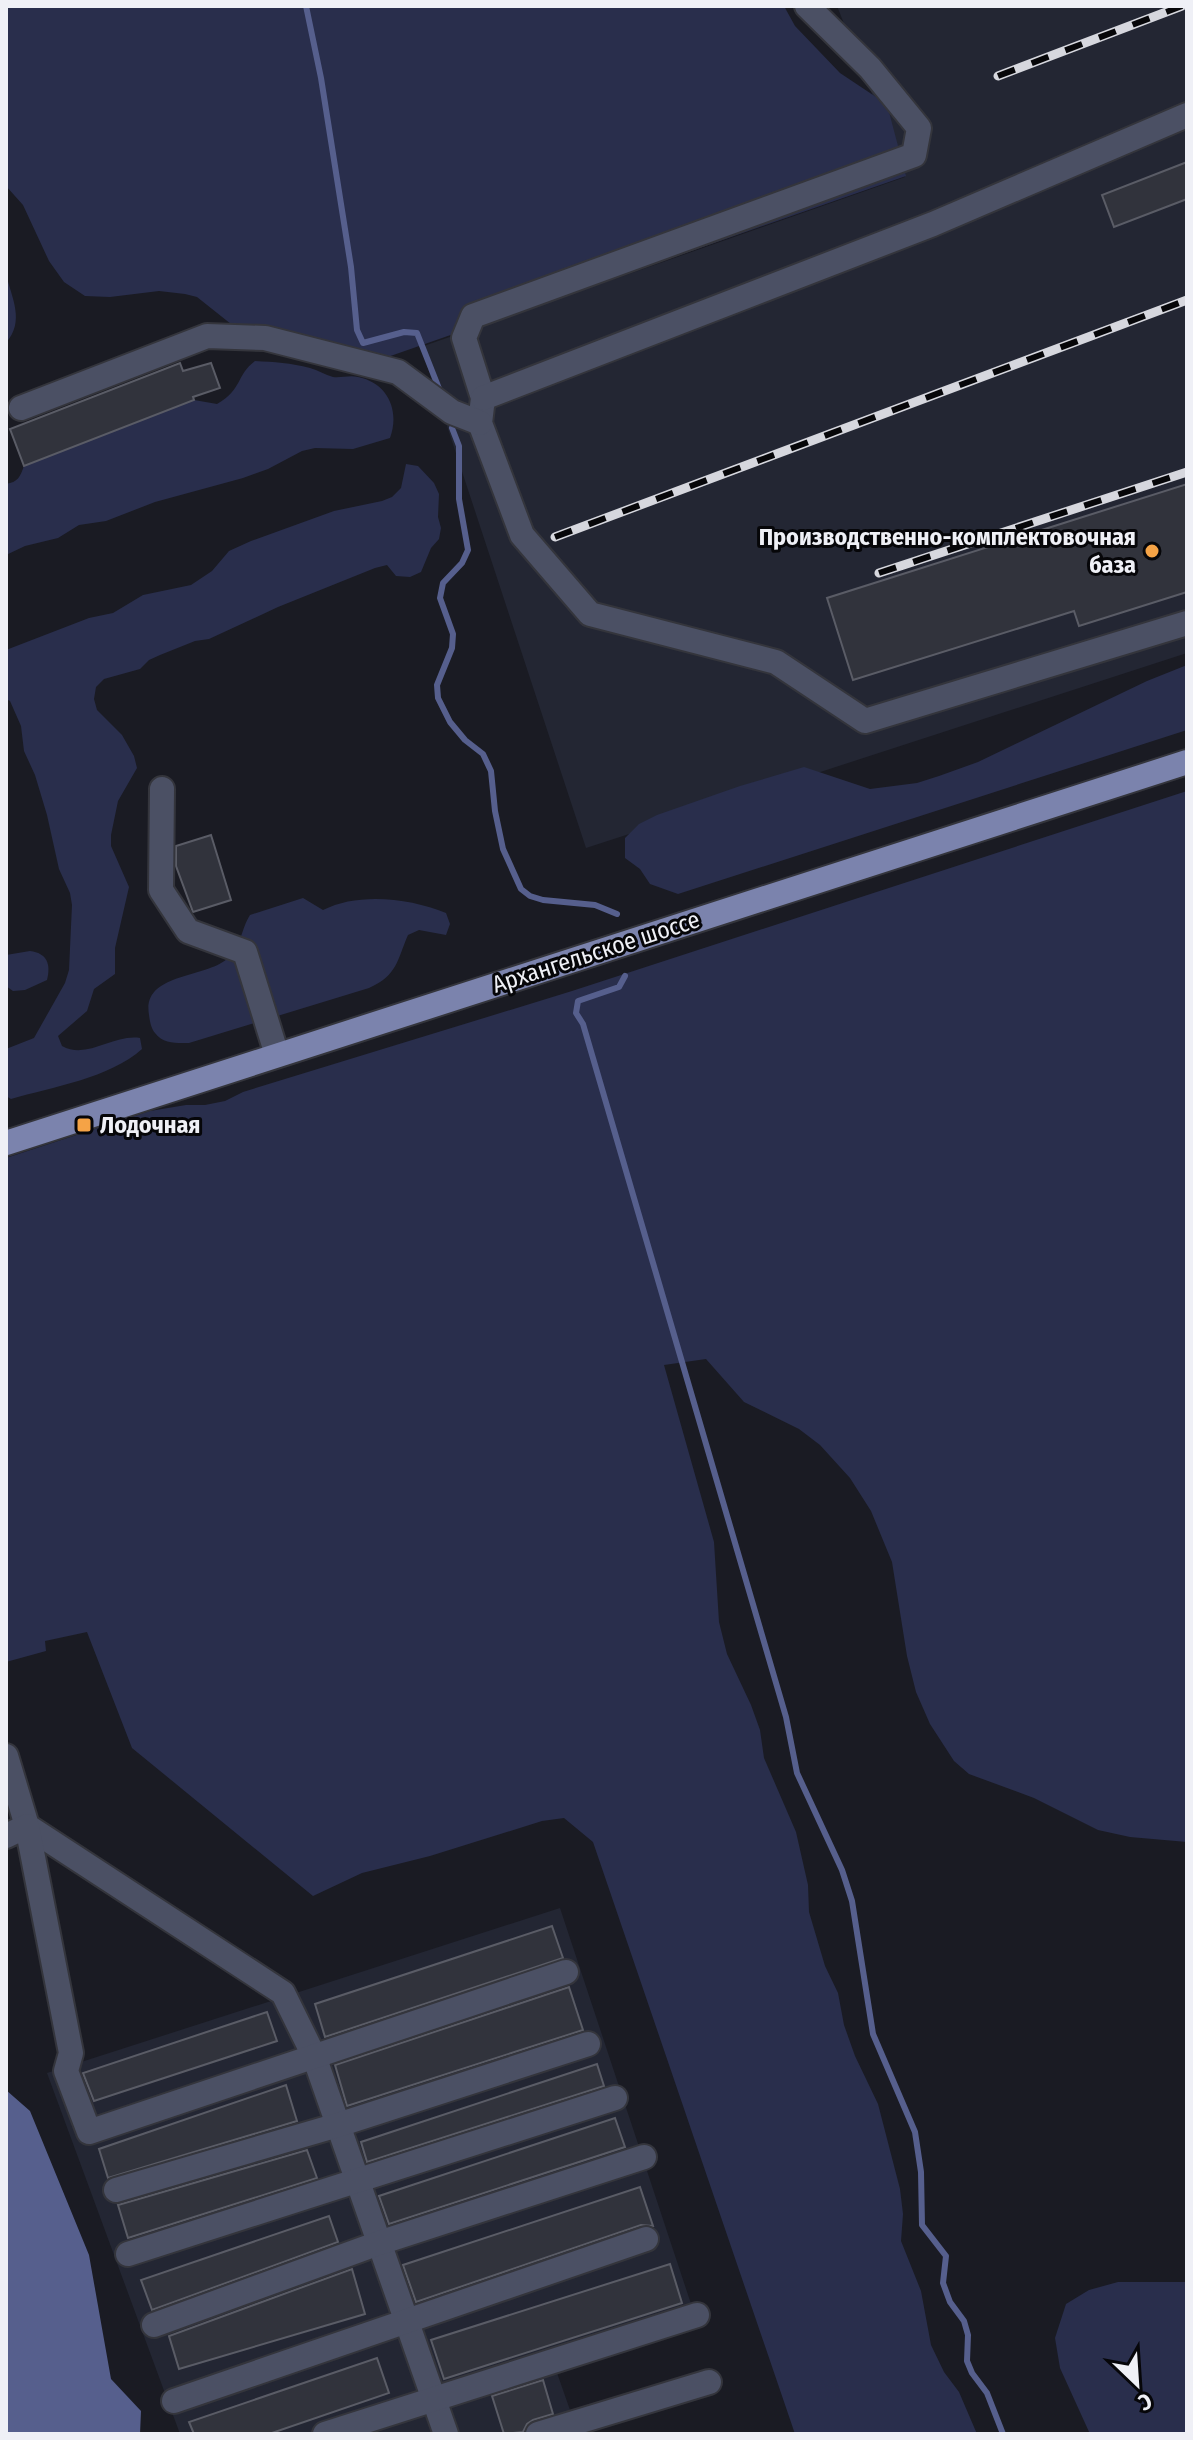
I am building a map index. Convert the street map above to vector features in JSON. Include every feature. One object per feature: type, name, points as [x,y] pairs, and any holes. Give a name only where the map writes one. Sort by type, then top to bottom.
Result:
[{"type":"main road","name":"Архангельское шоссе","points":[[6,1143],[1187,762]]},
{"type":"lane","points":[[807,6],[870,68],[919,128],[914,155],[473,316],[464,338],[483,398],[480,423],[522,535],[590,614],[776,662],[865,721],[1187,623]]},
{"type":"lane","points":[[483,398],[933,224],[1187,115]]},
{"type":"lane","points":[[21,408],[207,336],[265,338],[398,372],[452,412],[480,423]]},
{"type":"lane","points":[[162,789],[161,890],[188,931],[245,952],[277,1055]]},
{"type":"lane","points":[[6,1756],[16,1831],[71,2053],[66,2071],[89,2132],[566,1972]]},
{"type":"lane","points":[[16,1831],[283,1993],[314,2056],[446,2434]]},
{"type":"lane","points":[[116,2190],[338,2125],[588,2044]]},
{"type":"lane","points":[[128,2254],[615,2098]]},
{"type":"lane","points":[[154,2325],[379,2243],[644,2157]]},
{"type":"lane","points":[[174,2401],[646,2239]]},
{"type":"lane","points":[[325,2434],[697,2315]]},
{"type":"lane","points":[[538,2434],[709,2382]]},
{"type":"shaded area","points":[[6,6],[784,6],[795,26],[840,73],[876,97],[889,112],[906,176],[359,367],[236,328],[197,297],[159,291],[110,297],[85,296],[64,282],[49,261],[23,205],[6,186]]},
{"type":"shaded area","name":"Производственно-комплектовочная база","points":[[837,6],[1187,6],[1187,653],[586,848],[421,347],[905,177]]},
{"type":"shaded area","points":[[6,274],[16,318],[12,335],[6,343]]},
{"type":"shaded area","points":[[255,361],[296,365],[333,377],[355,376],[377,385],[392,408],[390,438],[353,449],[315,448],[302,451],[243,478],[155,502],[106,521],[79,525],[58,538],[25,546],[6,555],[6,484],[18,478],[24,466],[194,400],[217,404],[231,393]]},
{"type":"shaded area","points":[[406,464],[418,466],[434,483],[439,494],[439,539],[431,548],[421,572],[410,577],[396,576],[387,565],[375,568],[209,639],[195,641],[160,655],[140,669],[104,679],[96,687],[94,699],[97,710],[122,735],[137,768],[118,801],[111,835],[111,846],[129,887],[115,948],[115,974],[94,989],[87,1011],[58,1036],[62,1046],[71,1050],[91,1049],[130,1038],[140,1038],[142,1049],[129,1059],[97,1074],[11,1099],[6,1096],[6,1049],[34,1038],[65,983],[69,970],[72,905],[59,869],[35,775],[24,751],[21,726],[10,701],[6,699],[6,650],[89,618],[113,613],[143,595],[191,585],[212,571],[229,551],[251,541],[334,511],[392,497],[401,488]]},
{"type":"shaded area","points":[[1187,665],[1187,730],[678,894],[650,884],[640,869],[625,858],[625,838],[639,824],[740,786],[804,767],[870,789],[917,783],[978,762]]},
{"type":"shaded area","points":[[1187,791],[1187,1842],[1130,1837],[1098,1830],[1034,1798],[969,1774],[954,1761],[930,1724],[916,1692],[892,1562],[871,1511],[850,1478],[820,1445],[799,1429],[744,1402],[706,1359],[664,1365],[714,1542],[719,1622],[727,1654],[751,1705],[760,1730],[764,1758],[796,1832],[808,1885],[809,1912],[825,1966],[838,1993],[844,2025],[855,2056],[878,2104],[900,2189],[903,2214],[901,2241],[921,2291],[931,2345],[944,2372],[959,2392],[977,2434],[795,2434],[593,1842],[564,1818],[542,1821],[430,1856],[362,1873],[313,1896],[132,1748],[87,1632],[45,1641],[46,1651],[6,1662],[6,1158],[150,1111],[225,1101],[243,1092],[572,991]]},
{"type":"shaded area","points":[[303,898],[323,910],[337,904],[368,899],[417,904],[446,913],[450,924],[446,935],[419,930],[408,935],[391,972],[369,988],[189,1043],[170,1042],[158,1037],[149,1015],[149,1001],[155,991],[164,984],[227,959],[235,949],[250,915]]},
{"type":"shaded area","points":[[30,951],[46,960],[47,980],[25,990],[13,991],[6,986],[6,955]]},
{"type":"shaded area","points":[[560,1908],[698,2325],[556,2370],[577,2430],[565,2434],[180,2434],[47,2073]]},
{"type":"shaded area","points":[[6,2090],[30,2111],[89,2255],[111,2379],[141,2411],[140,2434],[6,2434]]},
{"type":"shaded area","points":[[1118,2282],[1187,2282],[1187,2434],[1090,2434],[1060,2368],[1055,2338],[1066,2304],[1089,2290]]},
{"type":"building","points":[[1187,162],[1187,199],[1114,227],[1102,195]]},
{"type":"building","points":[[180,363],[183,371],[211,363],[220,388],[24,466],[10,429]]},
{"type":"building","points":[[1187,484],[1187,592],[1079,626],[1074,611],[853,680],[827,598]]},
{"type":"building","points":[[211,835],[231,900],[193,912],[176,866],[176,846]]},
{"type":"building","points":[[552,1926],[563,1958],[325,2037],[315,2004]]},
{"type":"building","points":[[569,1987],[583,2030],[347,2106],[335,2065]]},
{"type":"building","points":[[267,2012],[277,2041],[94,2101],[83,2073]]},
{"type":"building","points":[[597,2064],[604,2086],[367,2162],[361,2142]]},
{"type":"building","points":[[286,2085],[297,2121],[108,2178],[99,2149]]},
{"type":"building","points":[[615,2118],[625,2147],[389,2224],[379,2196]]},
{"type":"building","points":[[307,2150],[317,2178],[128,2238],[118,2205]]},
{"type":"building","points":[[640,2187],[653,2226],[641,2225],[416,2302],[403,2265]]},
{"type":"building","points":[[329,2216],[338,2242],[152,2310],[141,2280]]},
{"type":"building","points":[[670,2264],[682,2303],[444,2379],[431,2340]]},
{"type":"building","points":[[352,2269],[365,2314],[179,2369],[169,2336]]},
{"type":"building","points":[[377,2358],[389,2393],[269,2434],[194,2434],[189,2422]]},
{"type":"building","points":[[543,2380],[553,2414],[533,2420],[523,2432],[504,2434],[492,2396]]},
{"type":"waterway","points":[[306,6],[321,78],[351,267],[357,330],[363,343],[404,332],[417,333],[440,391]]},
{"type":"waterway","points":[[452,428],[459,446],[459,499],[468,550],[462,563],[443,583],[440,598],[453,634],[452,648],[437,685],[438,698],[450,722],[465,740],[483,754],[491,771],[503,849],[521,889],[543,900],[595,905],[617,914]]},
{"type":"waterway","points":[[625,976],[619,987],[578,1001],[576,1013],[583,1024],[786,1717],[797,1773],[842,1870],[852,1901],[873,2034],[915,2132],[921,2172],[922,2225],[946,2256],[943,2283],[950,2302],[964,2321],[968,2335],[967,2361],[987,2393],[1003,2434]]},
{"type":"railway","points":[[998,76],[1182,6]]},
{"type":"railway","points":[[555,537],[1187,300]]},
{"type":"railway","points":[[879,573],[1187,472]]},
{"type":"place","name":"Производственно-комплектовочная база","points":[[1152,551]]},
{"type":"place","name":"Лодочная","points":[[84,1125]]}]
